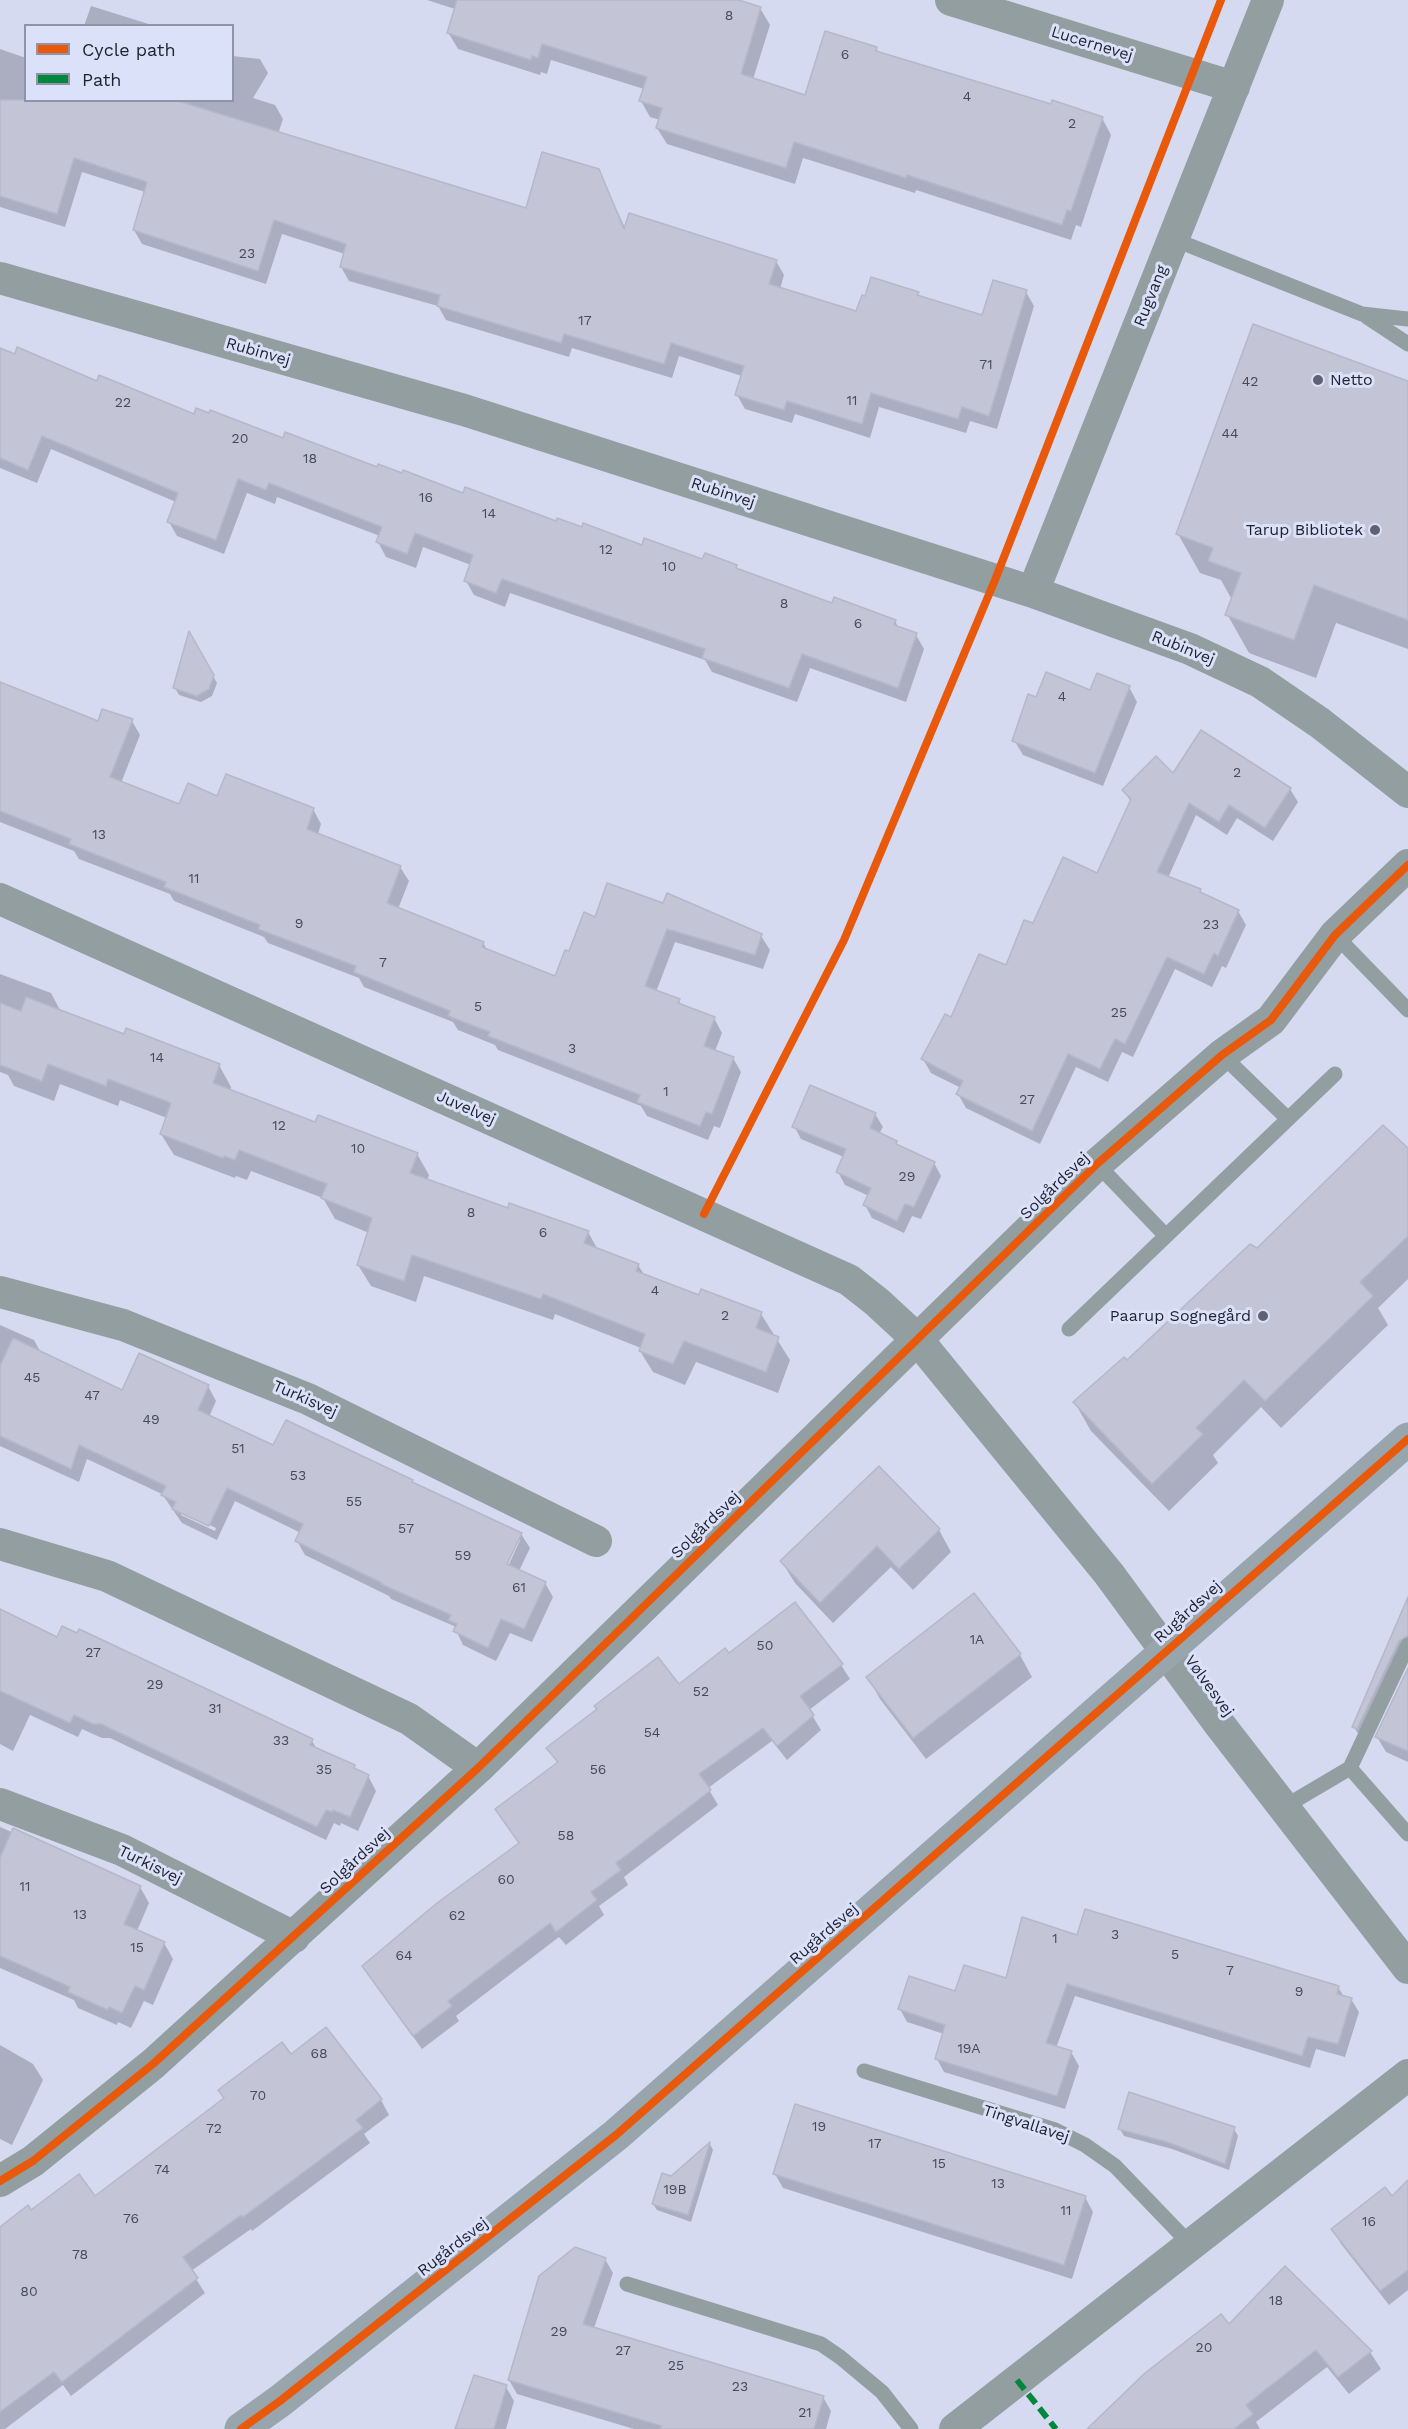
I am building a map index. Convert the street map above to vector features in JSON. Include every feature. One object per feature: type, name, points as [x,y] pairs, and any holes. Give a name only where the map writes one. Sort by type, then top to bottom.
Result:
[{"type":"main road","name":"Rugårdsvej","points":[[241,2429],[280,2401],[616,2135],[1408,1439]]},
{"type":"street","name":"Lucernevej","points":[[951,0],[1233,87]]},
{"type":"street","name":"Rugvang","points":[[1033,592],[1268,0]]},
{"type":"street","name":"Rubinvej","points":[[0,278],[464,411],[1033,592],[1190,649],[1260,682],[1320,723],[1408,792]]},
{"type":"street","name":"Solgårdsvej","points":[[0,2181],[33,2161],[153,2064],[478,1768],[1097,1164],[1222,1054],[1271,1020],[1335,935],[1408,865]]},
{"type":"street","name":"Juvelvej","points":[[0,899],[849,1280],[917,1339]]},
{"type":"street","name":"Turkisvej","points":[[0,1292],[123,1325],[308,1399],[596,1542]]},
{"type":"street","name":"Vølvesvej","points":[[917,1339],[1110,1574],[1408,1968]]},
{"type":"street","points":[[0,1544],[107,1576],[409,1719],[478,1768]]},
{"type":"street","name":"Turkisvej","points":[[0,1804],[122,1850],[294,1937]]},
{"type":"street","points":[[955,2429],[1408,2075]]},
{"type":"lane","points":[[1173,239],[1362,314],[1408,345]]},
{"type":"lane","points":[[1362,314],[1408,320]]},
{"type":"lane","points":[[1335,935],[1408,1010]]},
{"type":"lane","points":[[1222,1054],[1288,1119]]},
{"type":"lane","points":[[1069,1329],[1335,1074]]},
{"type":"lane","points":[[1097,1164],[1166,1236]]},
{"type":"lane","points":[[1284,1807],[1350,1768],[1408,1645]]},
{"type":"lane","points":[[1350,1768],[1408,1834]]},
{"type":"lane","name":"Tingvallavej","points":[[864,2071],[1055,2130],[1085,2145],[1115,2166],[1190,2244]]},
{"type":"lane","points":[[627,2284],[821,2344],[882,2392],[911,2429]]},
{"type":"building","points":[[457,0],[739,0],[761,7],[741,74],[805,95],[825,31],[877,47],[876,51],[1051,104],[1052,100],[1103,117],[1071,211],[1067,210],[1062,225],[907,175],[906,178],[794,142],[786,168],[656,128],[662,108],[639,101],[647,77],[542,44],[538,58],[532,56],[531,60],[447,33]]},
{"type":"building","points":[[0,100],[182,102],[526,208],[542,152],[599,169],[624,229],[629,213],[777,260],[769,284],[856,311],[862,295],[865,296],[871,277],[919,292],[917,295],[982,315],[993,280],[1027,290],[989,416],[962,407],[958,419],[871,393],[862,424],[787,401],[784,410],[735,395],[744,366],[671,343],[664,364],[564,334],[561,343],[437,306],[440,295],[340,267],[346,244],[274,220],[258,271],[133,230],[147,182],[74,158],[57,214],[0,196]]},
{"type":"building","points":[[1253,324],[1408,381],[1408,620],[1314,585],[1294,640],[1225,615],[1241,573],[1208,561],[1213,548],[1176,534]]},
{"type":"building","points":[[17,347],[97,381],[99,375],[194,414],[196,408],[209,413],[210,410],[283,438],[285,432],[377,467],[378,464],[402,473],[403,470],[463,493],[465,487],[556,521],[557,518],[582,527],[583,523],[642,545],[644,538],[702,559],[705,553],[737,565],[736,568],[832,603],[834,597],[896,620],[894,625],[917,633],[898,688],[802,654],[789,688],[702,658],[705,649],[502,579],[496,593],[464,581],[473,555],[415,533],[407,554],[376,542],[382,527],[269,483],[266,490],[238,479],[216,540],[167,522],[178,493],[42,436],[28,470],[0,458],[0,348],[15,354]]},
{"type":"building","points":[[189,631],[214,675],[209,689],[197,696],[173,688]]},
{"type":"building","points":[[1046,672],[1090,690],[1097,673],[1130,686],[1095,773],[1012,741],[1028,694],[1036,697]]},
{"type":"building","points":[[0,682],[98,721],[102,709],[133,719],[110,777],[179,804],[188,783],[217,796],[226,774],[314,808],[307,829],[401,866],[387,903],[484,942],[482,947],[555,976],[565,950],[569,951],[584,912],[595,917],[607,883],[663,903],[667,893],[762,934],[755,955],[667,929],[645,986],[680,999],[678,1003],[715,1017],[704,1046],[734,1057],[712,1114],[706,1112],[700,1126],[637,1102],[640,1095],[488,1036],[490,1032],[448,1016],[450,1011],[354,972],[356,966],[258,929],[260,925],[164,887],[166,882],[69,844],[71,839],[0,811]]},
{"type":"building","points":[[1201,730],[1291,788],[1265,828],[1229,805],[1219,822],[1189,803],[1157,872],[1201,889],[1200,892],[1239,910],[1218,956],[1214,953],[1204,974],[1167,957],[1125,1044],[1115,1039],[1100,1069],[1068,1054],[1032,1131],[956,1094],[963,1081],[921,1059],[945,1014],[951,1017],[979,954],[1006,965],[1024,920],[1033,923],[1063,857],[1097,873],[1131,799],[1122,790],[1156,756],[1173,773]]},
{"type":"building","points":[[26,997],[124,1034],[126,1028],[220,1064],[213,1083],[315,1122],[318,1115],[418,1153],[410,1173],[508,1208],[509,1203],[589,1231],[584,1243],[639,1264],[636,1271],[699,1295],[701,1289],[762,1312],[756,1328],[779,1337],[766,1372],[684,1341],[673,1364],[639,1351],[645,1334],[543,1294],[541,1299],[412,1255],[404,1281],[357,1265],[372,1218],[321,1198],[327,1184],[239,1150],[235,1160],[224,1156],[223,1158],[160,1134],[171,1103],[108,1079],[106,1086],[48,1064],[42,1081],[0,1065],[0,1003],[21,1011]]},
{"type":"building","points":[[810,1085],[876,1113],[870,1128],[897,1141],[896,1144],[935,1162],[914,1207],[905,1204],[897,1221],[863,1205],[871,1188],[836,1172],[846,1149],[792,1127]]},
{"type":"building","name":"Paarup Sognegård","points":[[1383,1125],[1408,1148],[1408,1236],[1360,1282],[1373,1296],[1265,1401],[1244,1380],[1196,1428],[1203,1434],[1152,1484],[1073,1402],[1124,1357],[1127,1360],[1250,1244],[1257,1248]]},
{"type":"building","points":[[13,1338],[122,1390],[139,1353],[209,1385],[198,1410],[273,1445],[286,1420],[522,1533],[507,1564],[546,1582],[524,1629],[501,1619],[488,1648],[453,1631],[457,1624],[448,1620],[451,1615],[381,1584],[295,1541],[303,1524],[227,1488],[209,1526],[172,1509],[176,1502],[161,1495],[166,1486],[79,1445],[71,1469],[0,1436],[0,1366]]},
{"type":"building","points":[[879,1466],[940,1529],[899,1569],[877,1546],[820,1603],[780,1561]]},
{"type":"building","points":[[974,1593],[1021,1654],[913,1738],[866,1677]]},
{"type":"building","points":[[1408,1597],[1408,1635],[1399,1641],[1357,1729],[1352,1727]]},
{"type":"building","points":[[795,1602],[843,1664],[800,1696],[814,1715],[777,1746],[763,1728],[699,1774],[711,1790],[616,1863],[621,1870],[591,1892],[597,1900],[556,1932],[550,1923],[448,2001],[452,2006],[413,2036],[362,1966],[437,1903],[519,1843],[495,1809],[558,1762],[546,1748],[597,1709],[594,1706],[658,1657],[679,1684],[725,1648],[729,1653]]},
{"type":"building","points":[[0,1609],[57,1637],[62,1626],[77,1633],[79,1629],[313,1739],[310,1745],[355,1765],[354,1768],[369,1775],[350,1817],[333,1810],[332,1812],[326,1810],[317,1827],[101,1724],[93,1724],[74,1715],[70,1723],[0,1691]]},
{"type":"building","points":[[1408,1668],[1408,1751],[1375,1737]]},
{"type":"building","points":[[13,1828],[141,1886],[124,1924],[165,1942],[144,1990],[135,1986],[122,2013],[109,2007],[108,2010],[68,1992],[70,1987],[0,1956],[0,1858]]},
{"type":"building","points":[[1085,1909],[1339,1986],[1337,1994],[1352,1998],[1338,2044],[1308,2037],[1302,2056],[1067,1984],[1046,2043],[1072,2051],[1057,2096],[935,2059],[945,2025],[898,2009],[909,1976],[955,1991],[964,1965],[1006,1978],[1022,1917],[1077,1935]]},
{"type":"building","points":[[326,2027],[382,2099],[356,2120],[363,2128],[243,2217],[241,2215],[183,2257],[198,2278],[62,2382],[54,2372],[0,2412],[0,2227],[28,2205],[31,2210],[79,2174],[95,2196],[224,2098],[218,2090],[282,2042],[291,2054]]},
{"type":"building","points":[[1129,2092],[1235,2127],[1225,2164],[1167,2142],[1118,2129]]},
{"type":"building","points":[[795,2104],[1086,2196],[1064,2265],[773,2174]]},
{"type":"building","points":[[710,2142],[688,2215],[652,2204],[662,2173],[671,2176]]},
{"type":"building","points":[[1408,2180],[1408,2270],[1380,2291],[1331,2229],[1385,2187],[1392,2196]]},
{"type":"building","points":[[575,2247],[606,2258],[583,2324],[824,2396],[814,2429],[659,2429],[662,2426],[508,2380],[539,2276]]},
{"type":"building","points":[[1285,2266],[1372,2351],[1338,2377],[1316,2350],[1246,2405],[1253,2414],[1234,2429],[1087,2429],[1145,2373],[1221,2314],[1229,2324]]},
{"type":"building","points":[[474,2375],[507,2385],[494,2429],[455,2429]]},
{"type":"marked path","points":[[1017,2380],[1056,2429]]},
{"type":"cycle path","points":[[704,1214],[844,940],[995,580],[1221,0]]},
{"type":"cycle path","points":[[0,2181],[33,2161],[153,2064],[478,1768],[1097,1164],[1222,1055],[1271,1020],[1335,935],[1408,865]]},
{"type":"cycle path","points":[[241,2429],[280,2401],[616,2135],[1408,1439]]},
{"type":"place","name":"Netto","points":[[1318,380]]},
{"type":"place","name":"Tarup Bibliotek","points":[[1375,530]]},
{"type":"place","name":"Paarup Sognegård","points":[[1263,1316]]}]
